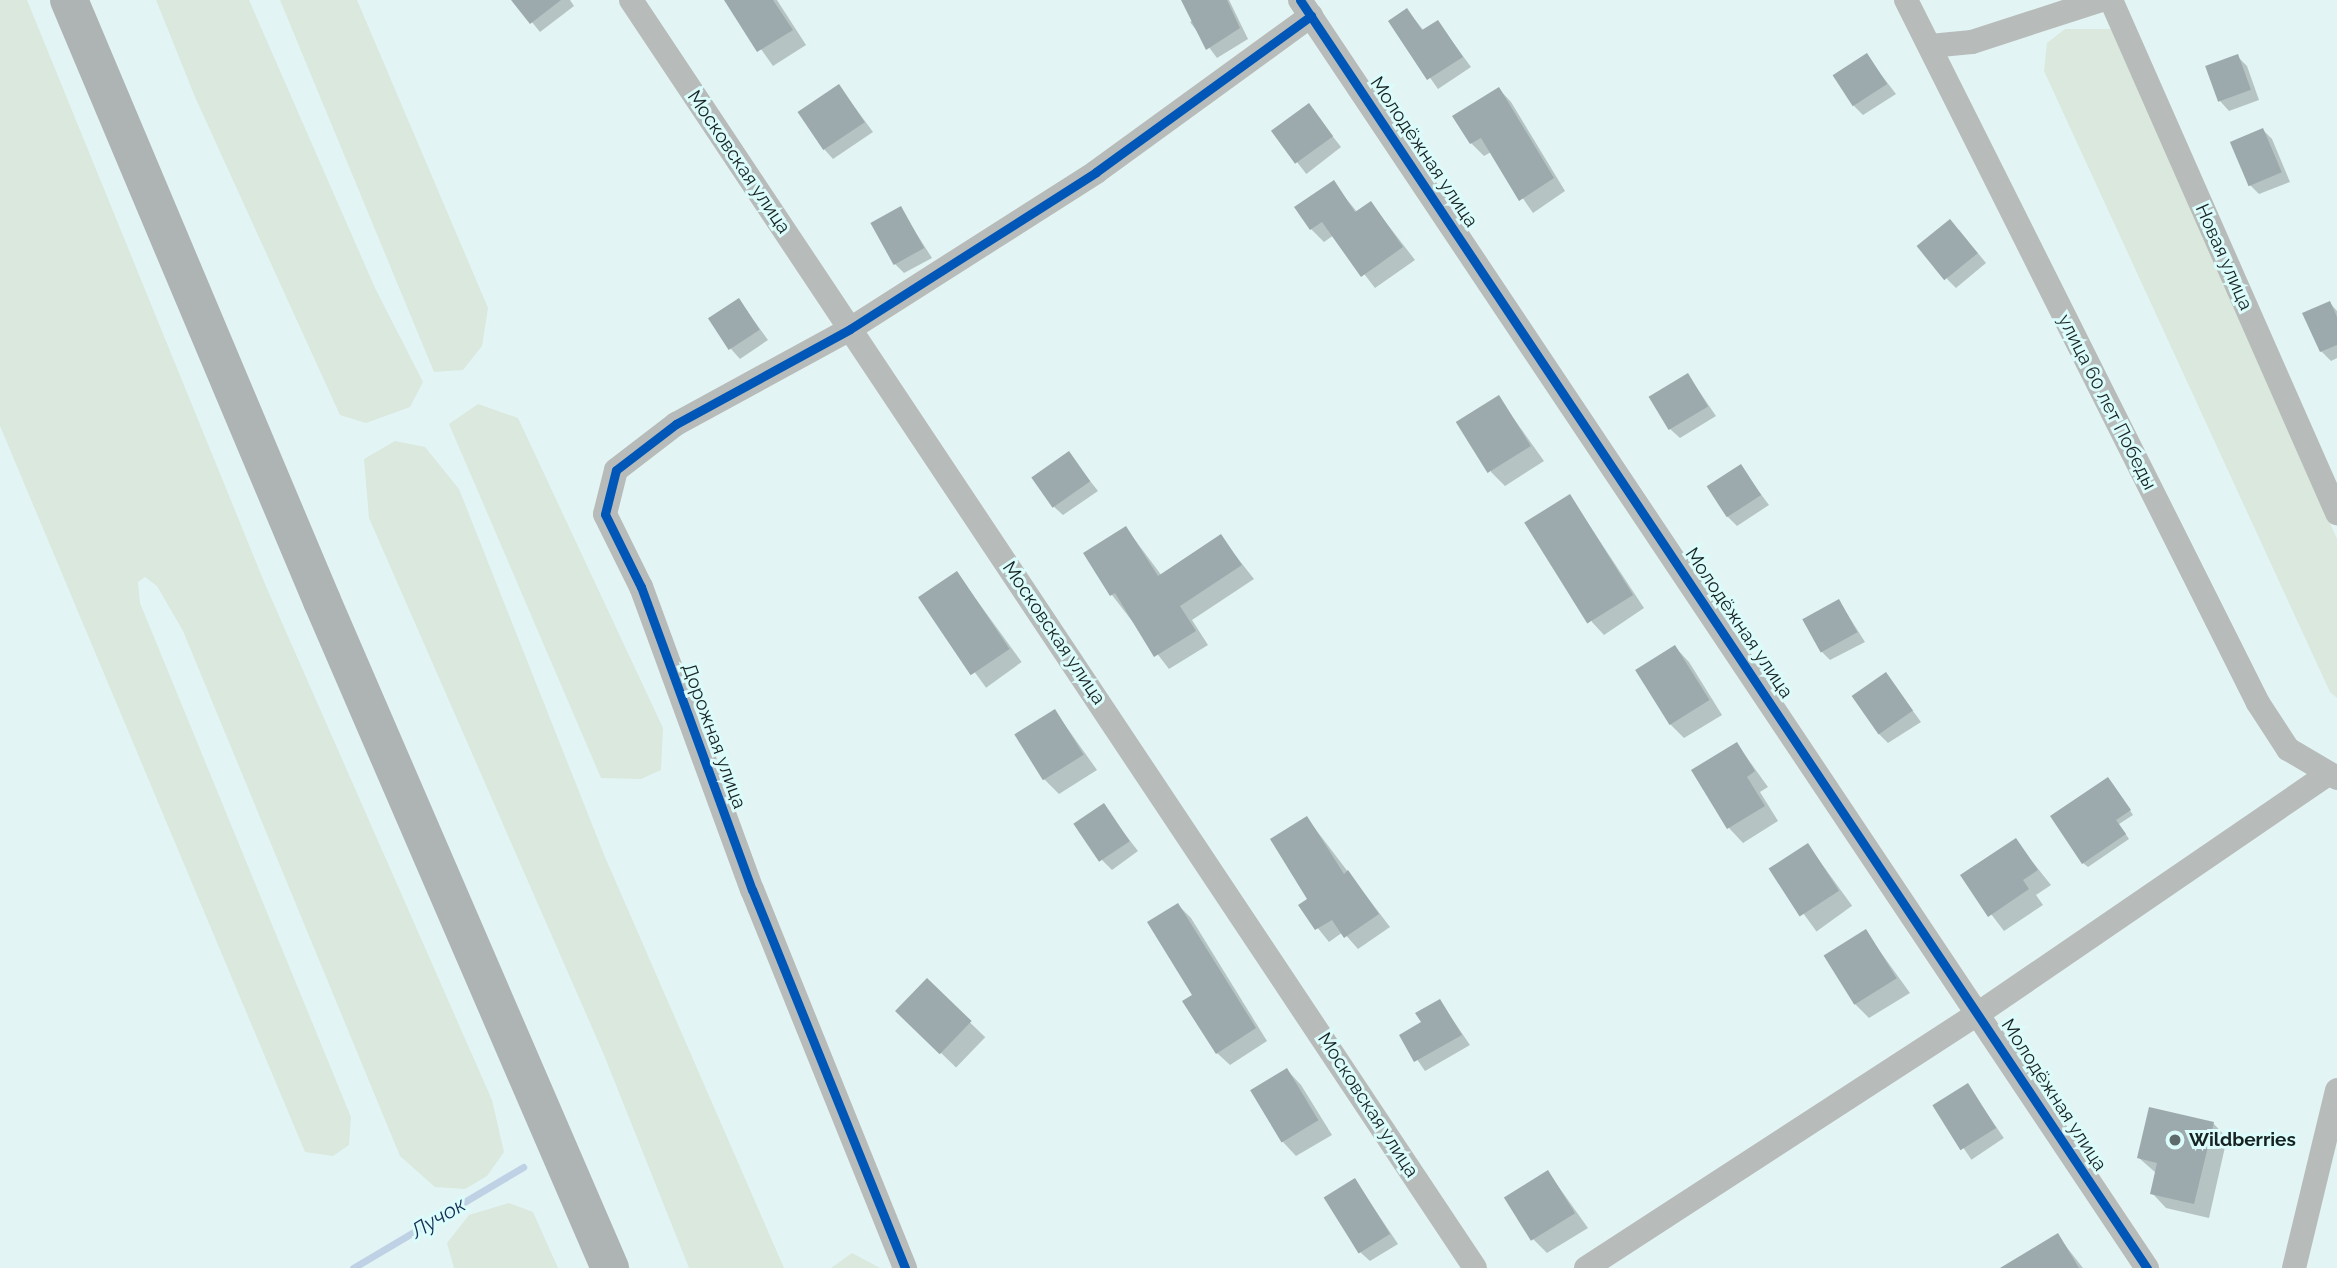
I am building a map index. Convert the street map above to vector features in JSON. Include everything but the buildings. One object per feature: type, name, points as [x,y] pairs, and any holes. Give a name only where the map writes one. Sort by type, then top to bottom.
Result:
[{"type":"main road","points":[[69,0],[322,601],[610,1268]]},
{"type":"street","name":"Московская улица","points":[[631,0],[1475,1268]]},
{"type":"street","name":"улица 60 лет Победы","points":[[1906,0],[2258,703],[2288,749],[2333,776]]},
{"type":"street","points":[[1930,46],[1972,42],[2101,0]]},
{"type":"street","name":"Новая улица","points":[[2111,0],[2337,513]]},
{"type":"street","name":"Дорожная улица","points":[[905,1268],[752,890],[641,587],[605,514],[616,470],[676,424],[850,329],[1096,172],[1306,8]]},
{"type":"street","name":"Молодёжная улица","points":[[1306,8],[2147,1268]]},
{"type":"street","points":[[1586,1268],[1979,1013],[2333,776]]},
{"type":"street","points":[[2294,1268],[2337,1090]]},
{"type":"shaded area","points":[[0,0],[27,0],[265,584],[492,1100],[504,1152],[487,1176],[465,1189],[435,1187],[400,1156],[183,631],[157,586],[145,577],[138,582],[140,603],[351,1117],[349,1145],[333,1156],[305,1152],[0,426]]},
{"type":"shaded area","points":[[156,0],[249,0],[375,288],[423,382],[410,407],[366,423],[340,415],[195,97]]},
{"type":"shaded area","points":[[280,0],[357,0],[488,308],[482,346],[463,370],[434,372]]},
{"type":"shaded area","points":[[2065,29],[2111,29],[2337,539],[2337,698],[2330,692],[2044,71],[2047,43]]},
{"type":"shaded area","points":[[478,404],[518,418],[663,728],[661,770],[641,779],[601,778],[449,424]]},
{"type":"shaded area","points":[[395,441],[425,447],[459,489],[605,857],[784,1268],[689,1268],[604,1055],[369,518],[364,459]]},
{"type":"shaded area","points":[[509,1203],[533,1212],[558,1268],[454,1268],[447,1243],[469,1215]]},
{"type":"shaded area","points":[[852,1253],[880,1268],[831,1268]]},
{"type":"waterway","name":"Лучок","points":[[353,1268],[523,1167]]},
{"type":"cycle path","points":[[1300,0],[2147,1268]]},
{"type":"cycle path","points":[[905,1268],[752,890],[641,587],[605,514],[616,470],[676,424],[850,329],[1096,172],[1311,16]]},
{"type":"place","name":"Wildberries","points":[[2175,1140]]}]
